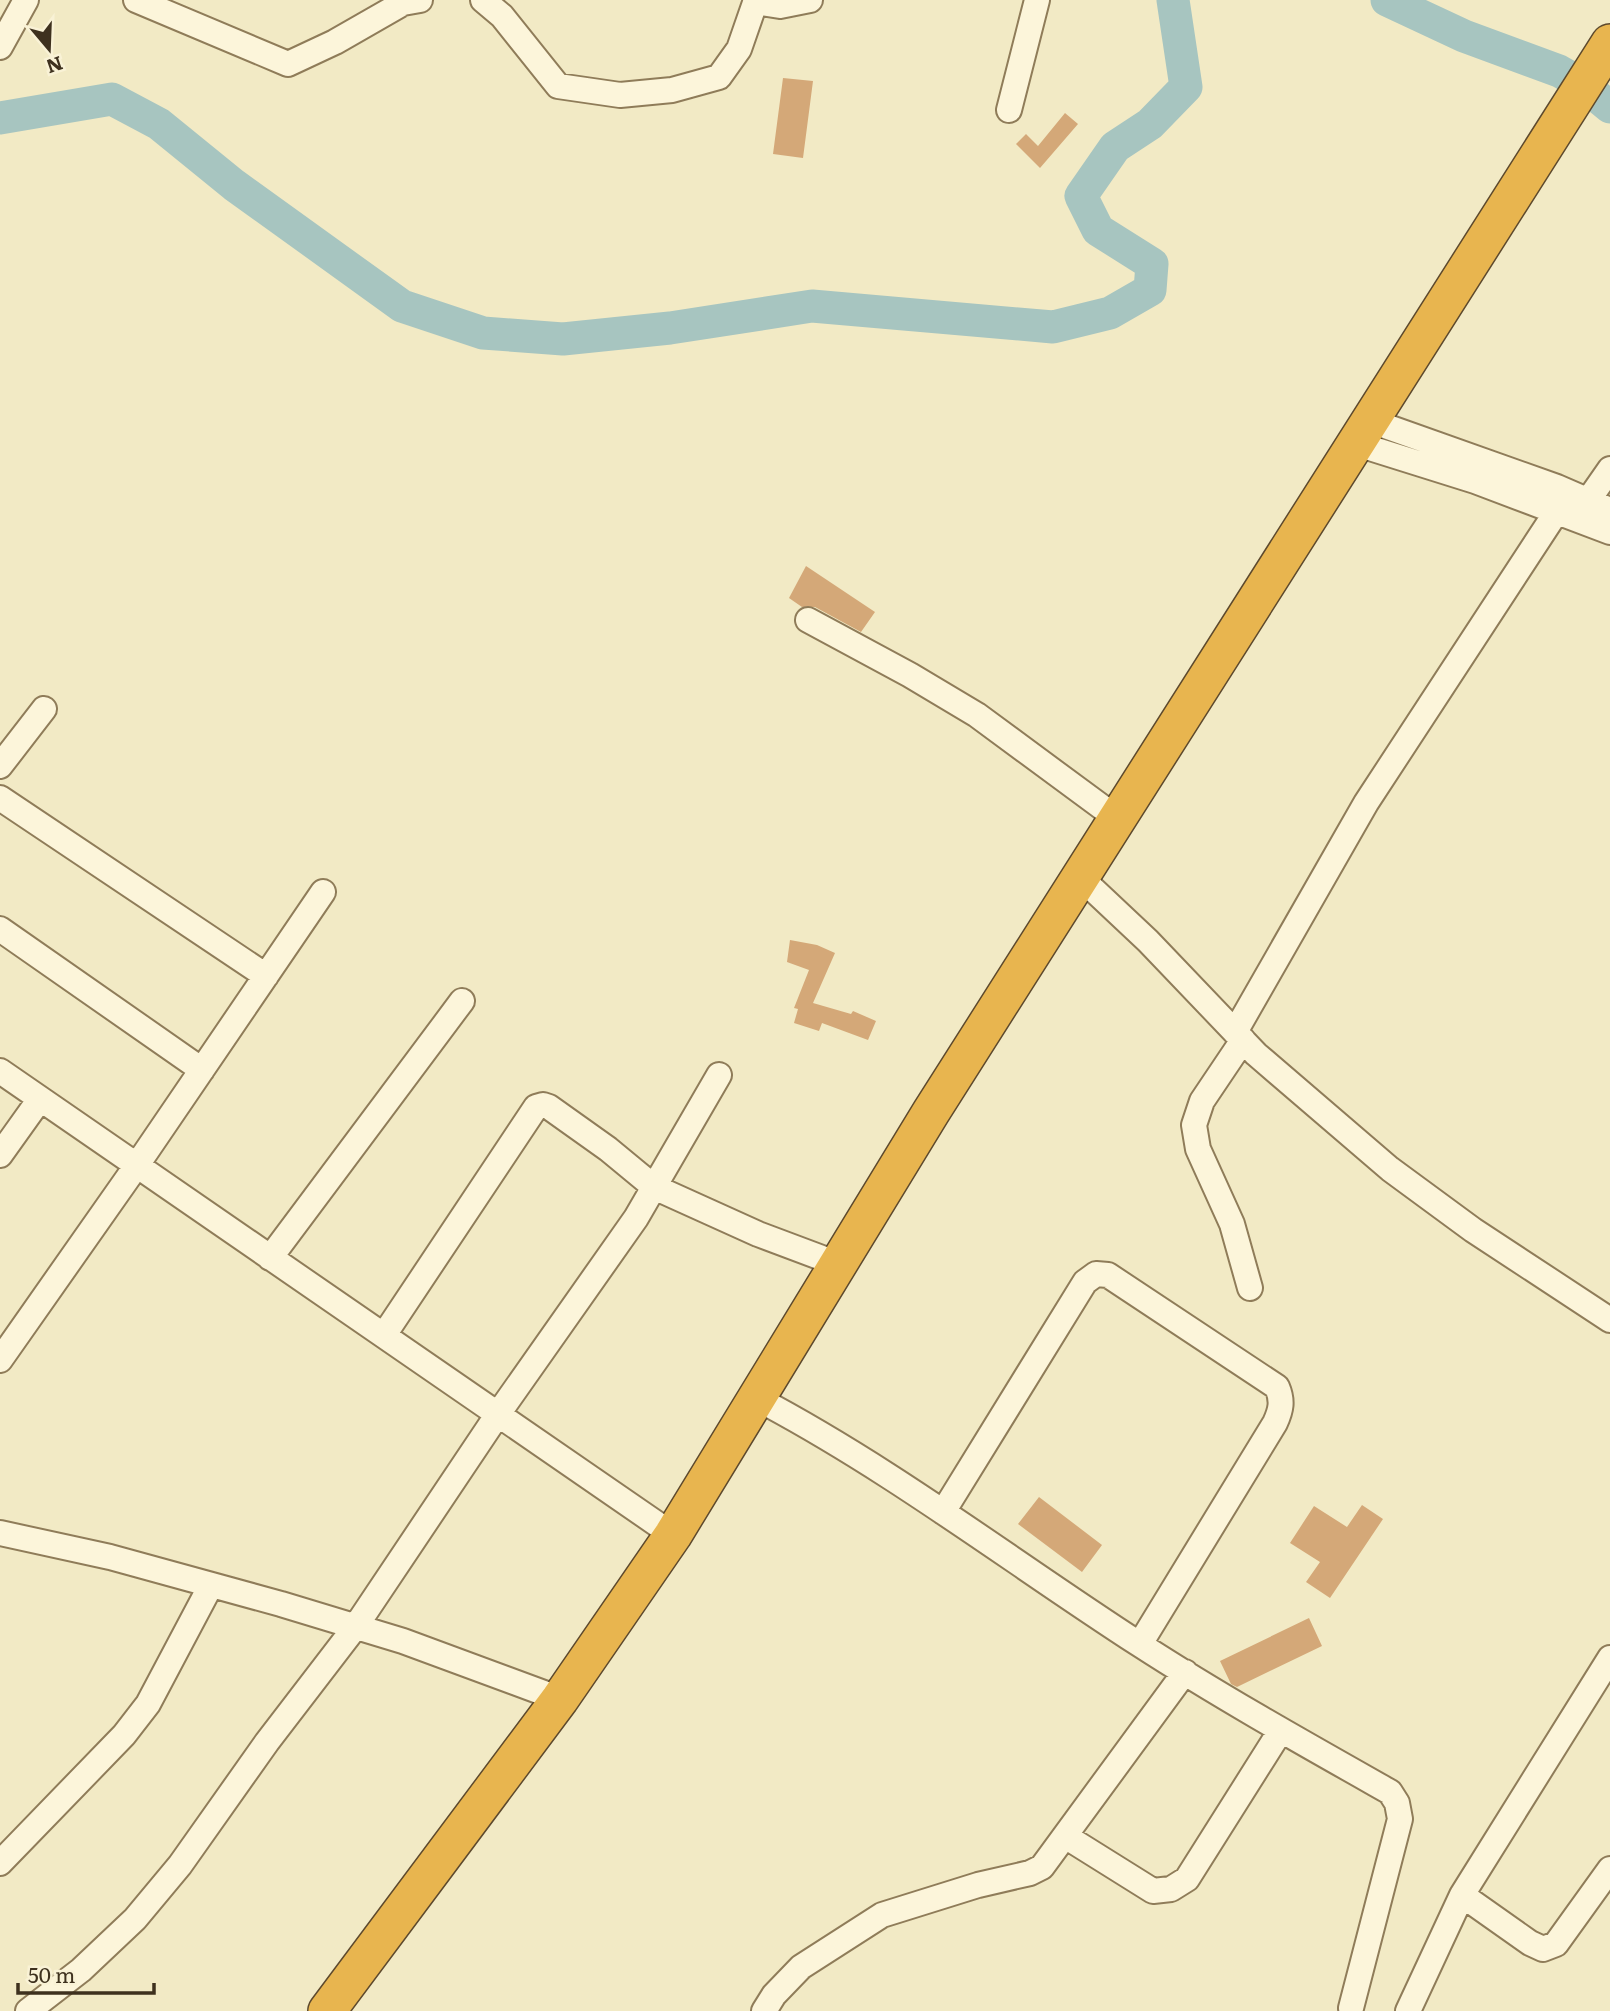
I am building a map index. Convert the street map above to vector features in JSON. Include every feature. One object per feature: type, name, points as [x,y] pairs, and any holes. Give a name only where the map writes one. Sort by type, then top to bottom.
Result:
[{"type":"highway","points":[[327,2011],[560,1699],[673,1535],[931,1112],[1603,54]]},
{"type":"street","points":[[0,47],[26,0]]},
{"type":"street","points":[[136,0],[288,64],[335,42],[403,3],[420,0]]},
{"type":"street","points":[[483,0],[502,16],[558,86],[620,95],[673,90],[719,77],[739,49],[755,1],[780,6],[810,0]]},
{"type":"street","points":[[1009,110],[1037,0]]},
{"type":"street","points":[[1364,433],[1475,481],[1583,510]]},
{"type":"street","points":[[1364,433],[1583,510],[1610,532]]},
{"type":"street","points":[[1250,1288],[1232,1224],[1198,1149],[1194,1125],[1202,1101],[1366,803],[1583,510],[1610,469]]},
{"type":"street","points":[[808,620],[978,715],[1118,819]]},
{"type":"street","points":[[0,766],[44,709]]},
{"type":"street","points":[[0,798],[266,976]]},
{"type":"street","points":[[1081,878],[1274,1070],[1390,1169],[1473,1230],[1610,1320]]},
{"type":"street","points":[[0,1360],[323,892]]},
{"type":"street","points":[[0,929],[202,1070]]},
{"type":"street","points":[[271,1258],[462,1002]]},
{"type":"street","points":[[0,1071],[673,1535]]},
{"type":"street","points":[[27,2011],[81,1970],[135,1919],[180,1865],[267,1742],[356,1626],[498,1414],[636,1218],[719,1075]]},
{"type":"street","points":[[0,1155],[40,1099]]},
{"type":"street","points":[[384,1335],[536,1107],[543,1105],[550,1107],[608,1149],[654,1187],[758,1234],[838,1264]]},
{"type":"street","points":[[943,1512],[1085,1282],[1096,1274],[1108,1275],[1276,1387],[1281,1397],[1280,1411],[1275,1423],[1140,1644]]},
{"type":"street","points":[[757,1398],[820,1432],[1140,1644],[1281,1730],[1390,1792],[1397,1803],[1400,1819],[1351,2008]]},
{"type":"street","points":[[0,1533],[110,1557],[356,1626],[560,1699]]},
{"type":"street","points":[[0,1863],[124,1735],[148,1704],[211,1585]]},
{"type":"street","points":[[1408,2011],[1462,1895],[1610,1659]]},
{"type":"street","points":[[764,2011],[774,1995],[801,1967],[882,1915],[922,1901],[1030,1873],[1042,1867],[1185,1672]]},
{"type":"street","points":[[1065,1836],[1153,1891],[1171,1889],[1186,1879],[1281,1730]]},
{"type":"street","points":[[1462,1895],[1530,1943],[1543,1949],[1556,1944],[1610,1870]]},
{"type":"building","points":[[783,78],[813,81],[803,158],[773,154]]},
{"type":"building","points":[[1065,113],[1078,124],[1040,168],[1016,144],[1026,134],[1038,146]]},
{"type":"building","points":[[806,566],[875,612],[861,632],[815,607],[802,607],[789,598]]},
{"type":"building","points":[[790,940],[817,945],[835,953],[813,1003],[851,1014],[853,1011],[876,1021],[868,1040],[822,1023],[819,1031],[794,1023],[798,1009],[794,1008],[809,970],[787,962]]},
{"type":"building","points":[[1039,1497],[1102,1545],[1082,1572],[1018,1524]]},
{"type":"building","points":[[1362,1505],[1383,1519],[1330,1598],[1306,1582],[1320,1562],[1290,1543],[1314,1506],[1347,1527]]},
{"type":"building","points":[[1309,1618],[1322,1646],[1237,1687],[1231,1684],[1220,1661]]},
{"type":"waterway","points":[[0,118],[112,99],[159,124],[234,185],[402,306],[483,333],[563,339],[670,328],[812,306],[1053,327],[1110,313],[1150,290],[1152,264],[1098,230],[1081,196],[1115,147],[1150,124],[1186,87],[1173,0]]},
{"type":"waterway","points":[[1387,0],[1464,36],[1559,71],[1582,84],[1610,107]]}]
